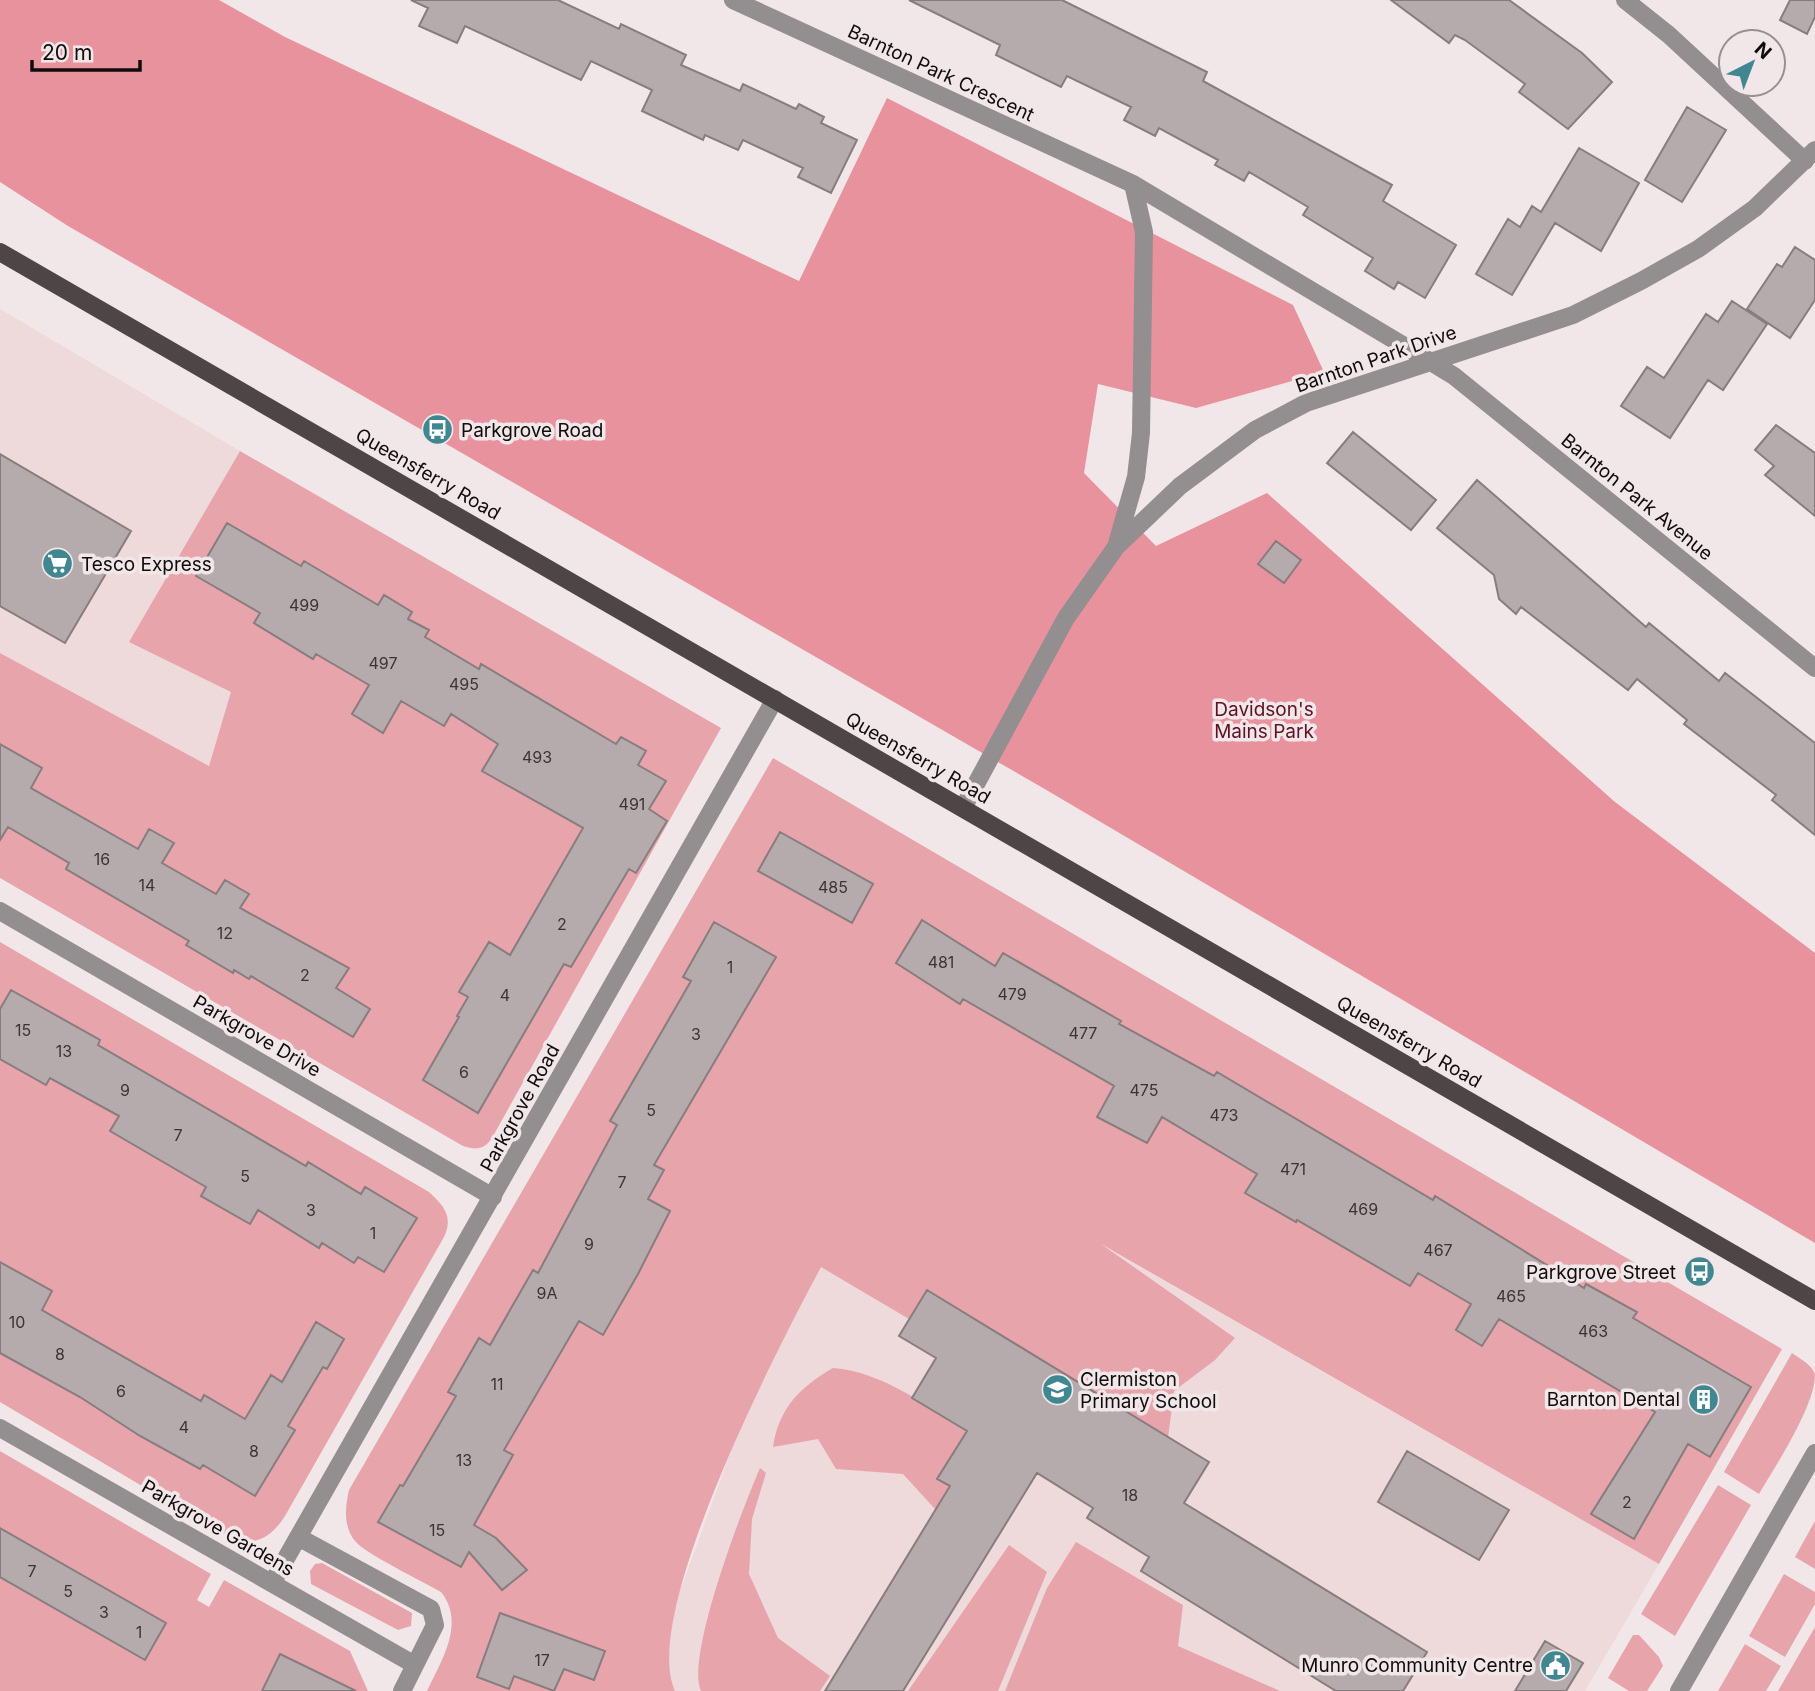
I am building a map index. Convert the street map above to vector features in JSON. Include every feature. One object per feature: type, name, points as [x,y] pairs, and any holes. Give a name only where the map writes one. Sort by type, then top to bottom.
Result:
[{"type":"main road","name":"Queensferry Road","points":[[0,252],[1815,1301]]},
{"type":"street","name":"Barnton Park Crescent","points":[[733,0],[1133,184],[1431,362]]},
{"type":"street","points":[[1625,0],[1810,155]]},
{"type":"street","name":"Barnton Park Drive","points":[[963,808],[1066,618],[1116,547],[1181,486],[1255,430],[1306,403],[1573,315],[1641,281],[1698,248],[1755,208],[1810,155]]},
{"type":"street","points":[[1116,547],[1136,477],[1141,433],[1144,232],[1133,184]]},
{"type":"street","name":"Barnton Park Avenue","points":[[1431,362],[1454,376],[1815,668]]},
{"type":"street","name":"Parkgrove Road","points":[[272,1583],[775,699]]},
{"type":"street","name":"Parkgrove Drive","points":[[0,911],[494,1197]]},
{"type":"street","name":"Parkgrove Gardens","points":[[0,1428],[415,1665]]},
{"type":"street","points":[[1679,1691],[1815,1453]]},
{"type":"street","points":[[298,1537],[431,1609],[435,1625],[402,1691]]},
{"type":"shaded area","points":[[0,309],[240,451],[129,642],[232,692],[209,767],[0,653]]},
{"type":"shaded area","points":[[240,451],[721,728],[492,1138],[483,1147],[463,1146],[0,878],[0,653],[209,766],[231,692],[129,642]]},
{"type":"shaded area","points":[[773,758],[1782,1349],[1659,1564],[1101,1244],[1235,1338],[1215,1360],[1174,1391],[1168,1438],[928,1290],[909,1319],[821,1267],[747,1415],[695,1543],[677,1603],[669,1654],[675,1691],[427,1691],[449,1642],[451,1616],[448,1604],[441,1592],[356,1542],[347,1524],[349,1490]]},
{"type":"shaded area","points":[[0,942],[429,1192],[446,1212],[448,1223],[444,1237],[285,1516],[274,1530],[262,1539],[239,1541],[230,1538],[0,1402]]},
{"type":"shaded area","name":"Clermiston Primary School","points":[[894,1126],[1659,1564],[1585,1691],[675,1691],[669,1679],[668,1636],[679,1594],[736,1437],[781,1343]]},
{"type":"shaded area","points":[[1792,1353],[1814,1371],[1813,1388],[1802,1419],[1759,1494],[1724,1472]]},
{"type":"shaded area","points":[[833,1368],[869,1376],[903,1391],[966,1431],[937,1479],[950,1486],[936,1510],[903,1474],[836,1469],[818,1439],[773,1447],[780,1421],[793,1400]]},
{"type":"shaded area","points":[[0,1451],[211,1574],[197,1600],[209,1607],[224,1580],[350,1651],[368,1691],[0,1691]]},
{"type":"shaded area","points":[[760,1468],[766,1473],[752,1519],[749,1574],[778,1638],[830,1676],[820,1691],[701,1691],[698,1673],[708,1616],[741,1515]]},
{"type":"shaded area","points":[[1718,1485],[1751,1505],[1675,1636],[1641,1614]]},
{"type":"shaded area","points":[[1815,1521],[1815,1569],[1795,1557]]},
{"type":"shaded area","points":[[1076,1542],[1183,1605],[1178,1646],[1280,1691],[1005,1691],[1047,1588]]},
{"type":"shaded area","points":[[1009,1545],[1047,1572],[998,1691],[908,1691]]},
{"type":"shaded area","points":[[322,1563],[412,1613],[411,1626],[398,1630],[311,1584],[310,1571],[315,1564]]},
{"type":"shaded area","points":[[1784,1574],[1815,1592],[1815,1604],[1785,1657],[1749,1636]]},
{"type":"shaded area","points":[[1815,1627],[1815,1691],[1778,1691]]},
{"type":"shaded area","points":[[1633,1635],[1639,1635],[1659,1657],[1663,1666],[1647,1691],[1629,1691],[1608,1678]]},
{"type":"shaded area","points":[[1745,1644],[1781,1666],[1766,1691],[1718,1691]]},
{"type":"green space","name":"Davidson's Mains Park","points":[[0,0],[219,0],[285,37],[799,281],[887,98],[1293,305],[1324,372],[1196,408],[1098,384],[1084,473],[1156,546],[1267,493],[1615,802],[1815,953],[1815,1243],[1043,788],[68,226],[0,182]]},
{"type":"building","points":[[411,0],[558,0],[619,29],[621,24],[686,55],[681,65],[740,91],[743,84],[796,109],[799,104],[824,117],[821,123],[857,140],[831,193],[798,177],[803,168],[743,140],[738,150],[705,135],[703,140],[642,111],[652,90],[591,61],[581,80],[465,26],[457,43],[419,26],[428,8]]},
{"type":"building","points":[[909,0],[1062,0],[1207,72],[1203,81],[1392,185],[1383,201],[1456,245],[1425,298],[1398,282],[1394,289],[1365,271],[1373,258],[1303,215],[1308,207],[1249,172],[1244,181],[1215,165],[1218,160],[1159,128],[1155,136],[1124,120],[1131,107],[1067,76],[1061,87],[996,55],[1000,45]]},
{"type":"building","points":[[1391,0],[1509,0],[1582,53],[1612,82],[1568,129],[1519,92],[1525,84],[1465,40],[1455,35],[1449,43]]},
{"type":"building","points":[[1790,0],[1815,0],[1815,17],[1807,34],[1780,20]]},
{"type":"building","points":[[1687,107],[1726,130],[1682,202],[1645,180]]},
{"type":"building","points":[[1579,148],[1639,183],[1601,251],[1555,223],[1512,295],[1476,274],[1508,219],[1520,227],[1532,206],[1541,212]]},
{"type":"building","points":[[1795,247],[1815,260],[1815,300],[1790,338],[1747,309],[1777,264],[1782,267]]},
{"type":"building","points":[[1732,301],[1767,324],[1723,390],[1708,380],[1670,438],[1621,406],[1647,367],[1664,378],[1706,314],[1718,322]]},
{"type":"building","points":[[1776,425],[1815,453],[1815,516],[1765,475],[1774,466],[1755,450]]},
{"type":"building","points":[[1353,432],[1436,500],[1411,530],[1327,463]]},
{"type":"building","points":[[0,454],[131,531],[65,643],[0,606]]},
{"type":"building","points":[[1477,480],[1646,627],[1649,623],[1719,681],[1725,673],[1815,743],[1815,835],[1772,800],[1776,795],[1684,724],[1687,720],[1637,679],[1628,690],[1521,607],[1516,614],[1499,599],[1494,575],[1437,528]]},
{"type":"building","points":[[227,523],[301,566],[304,561],[378,605],[384,595],[412,612],[408,619],[429,630],[425,637],[479,669],[481,664],[616,744],[621,737],[646,751],[638,765],[666,781],[649,809],[667,821],[636,873],[629,869],[571,967],[564,964],[478,1113],[423,1080],[468,997],[459,992],[489,942],[510,955],[583,828],[482,771],[498,744],[451,714],[444,726],[401,701],[383,733],[352,714],[369,685],[316,654],[313,659],[254,623],[260,613],[196,576]]},
{"type":"building","points":[[1276,541],[1301,560],[1284,583],[1258,564]]},
{"type":"building","points":[[0,744],[42,768],[31,788],[138,849],[149,829],[174,843],[162,863],[216,894],[225,880],[249,894],[240,908],[349,968],[336,988],[370,1009],[353,1037],[251,976],[249,979],[234,970],[233,973],[186,945],[189,941],[66,869],[69,863],[8,827],[0,840]]},
{"type":"building","points":[[780,832],[873,884],[852,923],[758,871]]},
{"type":"building","points":[[922,920],[995,966],[1003,953],[1121,1021],[1119,1024],[1214,1076],[1217,1072],[1433,1200],[1435,1196],[1584,1288],[1586,1284],[1637,1312],[1633,1318],[1751,1387],[1710,1457],[1688,1444],[1634,1539],[1591,1514],[1655,1412],[1499,1319],[1482,1346],[1456,1330],[1471,1304],[1418,1273],[1410,1286],[1245,1193],[1257,1174],[1162,1117],[1147,1143],[1097,1117],[1114,1086],[963,999],[960,1004],[896,963]]},
{"type":"building","points":[[714,922],[776,957],[654,1165],[664,1170],[648,1199],[670,1211],[638,1274],[603,1335],[579,1321],[504,1450],[513,1455],[474,1525],[496,1538],[527,1570],[502,1590],[469,1552],[461,1567],[378,1522],[400,1485],[403,1486],[456,1396],[448,1392],[479,1338],[490,1345],[533,1270],[538,1273],[617,1125],[610,1121],[691,981],[683,977]]},
{"type":"building","points":[[11,990],[100,1040],[98,1045],[306,1166],[308,1162],[361,1194],[365,1187],[417,1218],[384,1272],[358,1257],[354,1263],[322,1243],[319,1248],[258,1210],[250,1224],[201,1196],[206,1187],[110,1131],[119,1116],[50,1078],[46,1085],[0,1059],[0,1009]]},
{"type":"building","points":[[0,1262],[52,1291],[42,1310],[201,1401],[204,1395],[245,1419],[271,1375],[282,1382],[316,1322],[344,1339],[327,1369],[323,1367],[288,1426],[295,1430],[255,1496],[203,1465],[200,1469],[140,1436],[80,1397],[0,1353]]},
{"type":"building","points":[[927,1290],[1209,1462],[1184,1503],[1427,1652],[1403,1691],[1336,1691],[1141,1571],[1149,1557],[1087,1518],[1093,1508],[1037,1473],[903,1691],[825,1691],[950,1486],[937,1479],[967,1431],[912,1398],[936,1358],[899,1336]]},
{"type":"building","points":[[1407,1451],[1509,1510],[1479,1560],[1378,1502]]},
{"type":"building","points":[[0,1528],[166,1623],[145,1660],[0,1577]]},
{"type":"building","points":[[500,1613],[605,1651],[594,1680],[564,1669],[554,1691],[514,1676],[509,1689],[477,1677]]},
{"type":"building","name":"Munro Community Centre","points":[[1545,1641],[1583,1663],[1566,1691],[1515,1691]]},
{"type":"building","points":[[280,1654],[356,1691],[262,1691]]},
{"type":"place","name":"Parkgrove Road","points":[[438,430]]},
{"type":"place","name":"Tesco Express","points":[[58,564]]},
{"type":"place","name":"Parkgrove Street","points":[[1699,1272]]},
{"type":"place","name":"Clermiston Primary School","points":[[1057,1390]]},
{"type":"place","name":"Barnton Dental","points":[[1703,1399]]},
{"type":"place","name":"Munro Community Centre","points":[[1556,1665]]}]
